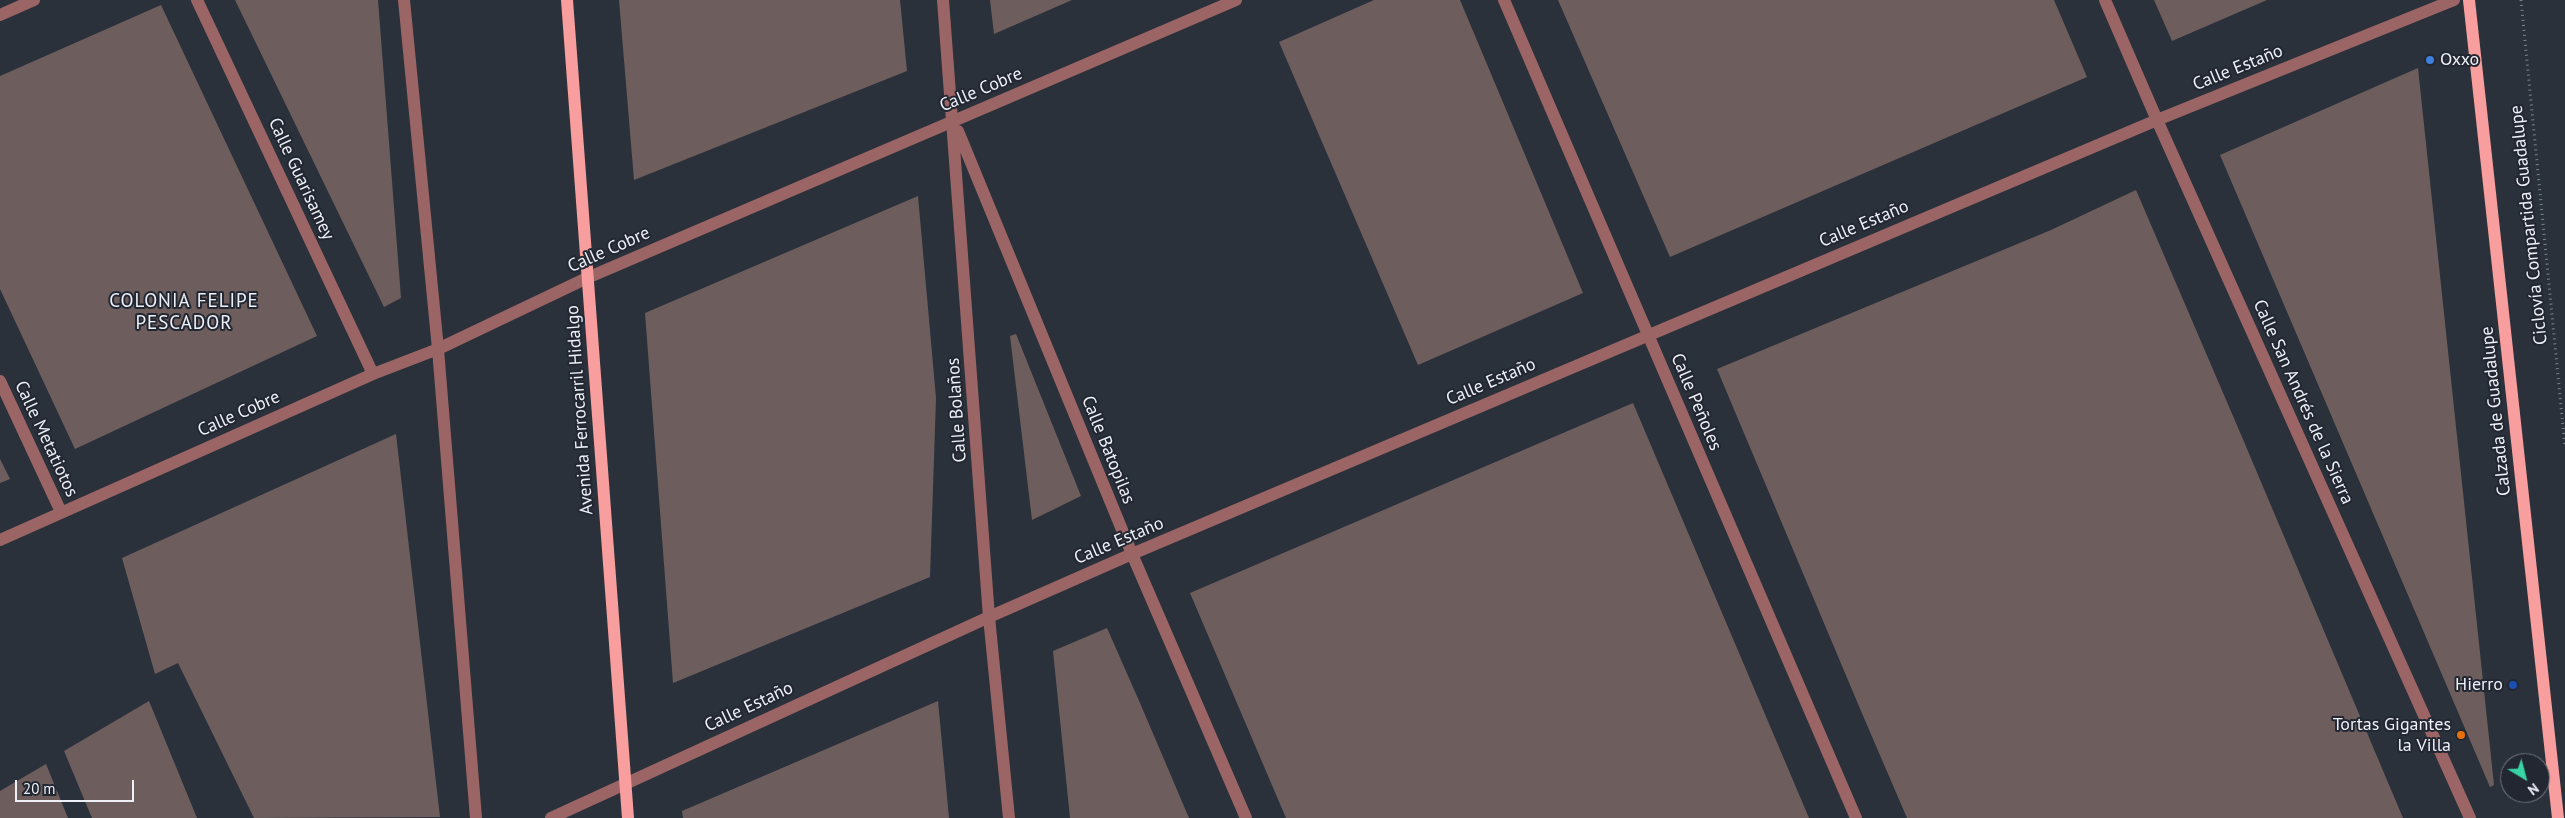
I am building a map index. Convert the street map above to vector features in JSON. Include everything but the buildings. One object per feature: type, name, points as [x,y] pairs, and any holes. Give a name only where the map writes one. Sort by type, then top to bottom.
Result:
[{"type":"main road","name":"Avenida Ferrocarril Hidalgo","points":[[567,0],[628,818]]},
{"type":"main road","name":"Calzada de Guadalupe","points":[[2469,0],[2558,818]]},
{"type":"street","points":[[0,14],[34,0]]},
{"type":"street","name":"Calle Guarisamey","points":[[197,0],[373,374]]},
{"type":"street","points":[[404,0],[438,349],[476,818]]},
{"type":"street","name":"Calle Bolaños","points":[[943,0],[954,121],[989,616],[1009,818]]},
{"type":"street","name":"Calle Cobre","points":[[0,540],[373,374],[438,349],[587,278],[1236,0]]},
{"type":"street","name":"Calle Peñoles","points":[[1504,0],[1856,818]]},
{"type":"street","name":"Calle San Andrés de la Sierra","points":[[2105,0],[2470,818]]},
{"type":"street","name":"Calle Estaño","points":[[551,818],[989,616],[1132,554],[2157,120],[2454,0]]},
{"type":"street","name":"Calle Batopilas","points":[[954,121],[1132,554],[1246,818]]},
{"type":"street","name":"Calle Metatiotos","points":[[0,380],[61,512]]},
{"type":"path","name":"Ciclovía Compartida Guadalupe","points":[[2521,0],[2565,447]]},
{"type":"place","name":"Oxxo","points":[[2430,60]]},
{"type":"place","name":"Hierro","points":[[2513,685]]},
{"type":"place","name":"Tortas Gigantes la Villa","points":[[2461,735]]},
{"type":"district","name":"COLONIA FELIPE PESCADOR","points":[[184,313]]}]
